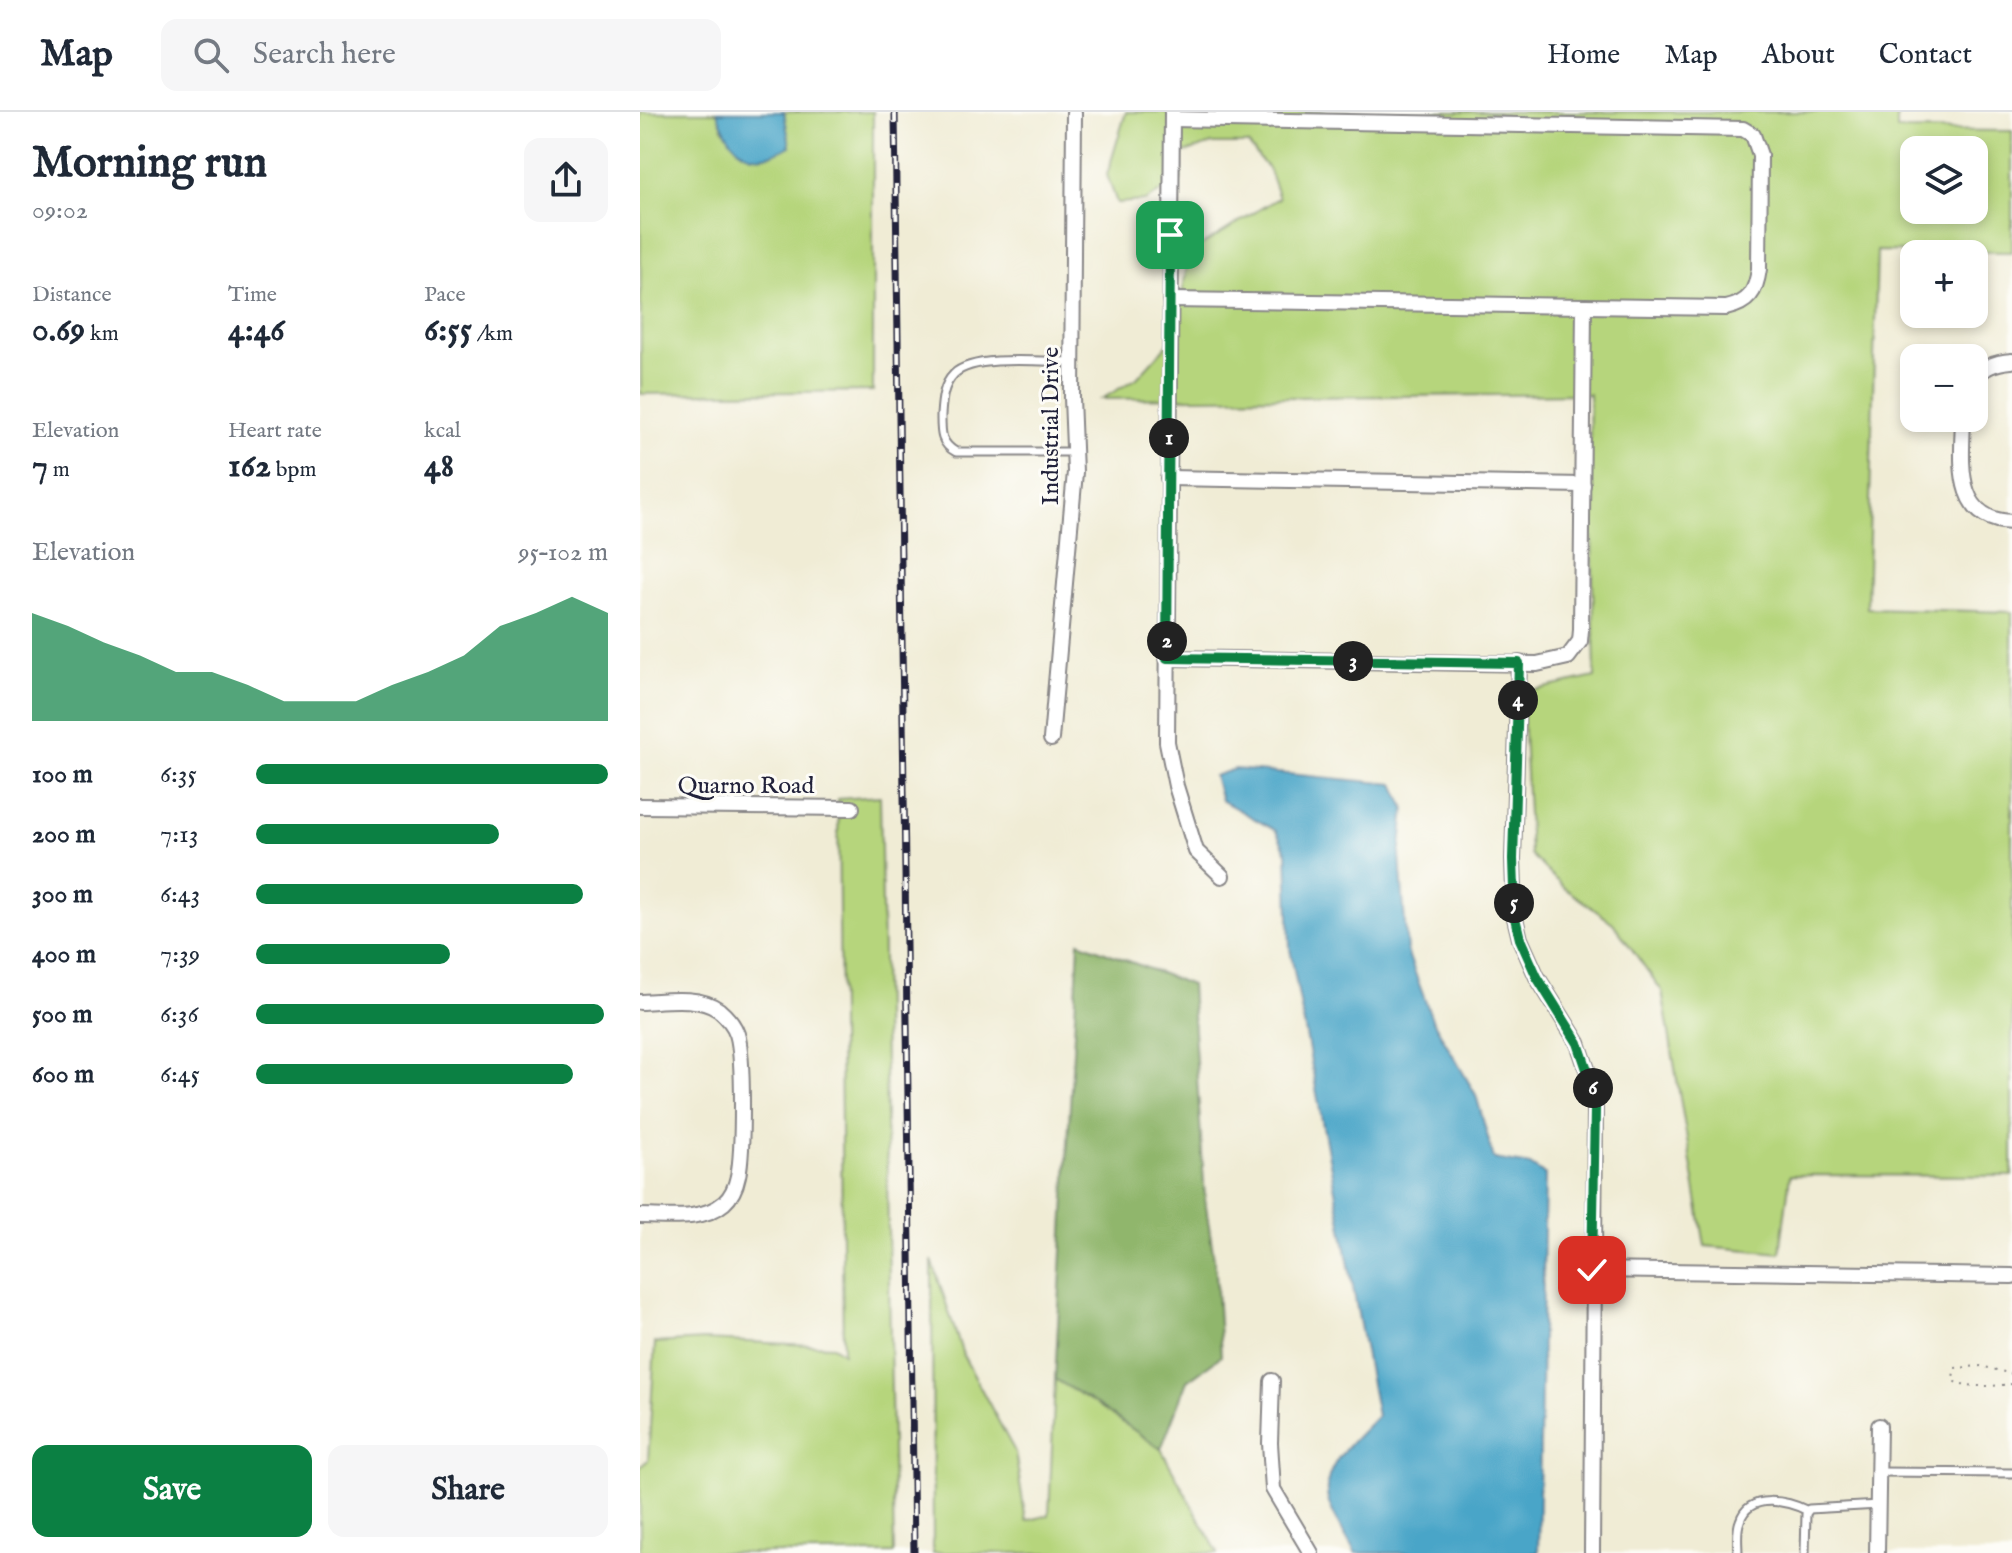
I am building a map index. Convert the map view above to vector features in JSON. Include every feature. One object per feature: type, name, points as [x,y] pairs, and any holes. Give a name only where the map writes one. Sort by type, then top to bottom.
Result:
[{"type":"street","name":"Industrial Drive","points":[[1051,739],[1075,472],[1072,362],[1074,112]]},
{"type":"street","points":[[1170,300],[1726,308],[1740,305],[1751,297],[1757,284],[1760,155],[1753,135],[1743,129],[1724,127],[1172,115],[1168,478],[1167,742],[1176,786],[1196,851],[1222,876]]},
{"type":"street","points":[[1167,658],[1519,663],[1559,661],[1568,657],[1580,641],[1584,306]]},
{"type":"street","points":[[1988,367],[2012,361]]},
{"type":"street","points":[[1963,432],[1967,495],[1980,512],[1999,522],[2012,522]]},
{"type":"street","points":[[1168,478],[1583,485]]},
{"type":"street","points":[[1519,663],[1513,870],[1515,918],[1526,955],[1578,1043],[1593,1087],[1595,1109],[1592,1553]]},
{"type":"street","name":"Quarno Road","points":[[640,806],[852,808]]},
{"type":"street","points":[[640,1002],[698,1001],[719,1010],[733,1027],[739,1045],[741,1154],[731,1196],[713,1210],[691,1216],[640,1216]]},
{"type":"street","points":[[1592,1270],[2012,1276]]},
{"type":"street","points":[[1272,1381],[1270,1443],[1273,1489],[1311,1553]]},
{"type":"street","points":[[1877,1553],[1879,1426]]},
{"type":"lane","points":[[1072,362],[995,362],[966,366],[954,374],[945,387],[941,437],[947,447],[956,452],[1074,452]]},
{"type":"lane","points":[[1879,1472],[2012,1473]]},
{"type":"lane","points":[[1738,1553],[1738,1523],[1748,1508],[1767,1501],[1778,1501],[1795,1504],[1808,1511]]},
{"type":"lane","points":[[1805,1553],[1808,1511],[1813,1507],[1879,1505]]},
{"type":"path","points":[[2012,1374],[1968,1365],[1955,1368],[1953,1377],[1955,1382],[1961,1384],[2012,1384]]},
{"type":"green space","points":[[640,112],[717,112],[724,131],[790,146],[784,112],[873,112],[873,391],[641,394]]},
{"type":"green space","points":[[1126,112],[1897,112],[1897,130],[2012,131],[2012,252],[1988,252],[1988,240],[1900,240],[1900,251],[1877,251],[1867,608],[2012,612],[2012,1176],[1790,1175],[1780,1253],[1705,1246],[1662,991],[1613,923],[1563,887],[1530,854],[1522,693],[1595,677],[1589,394],[1102,399],[1137,378],[1176,335],[1189,252],[1279,198],[1269,170],[1248,144],[1212,144],[1181,154],[1181,180],[1145,201],[1117,203],[1107,175]]},
{"type":"green space","points":[[880,796],[894,1553],[640,1553],[640,1467],[648,1460],[655,1343],[704,1340],[833,1346],[843,1353],[838,799]]},
{"type":"green space","points":[[1079,942],[1191,985],[1205,1199],[1216,1273],[1221,1356],[1187,1381],[1161,1449],[1055,1379]]},
{"type":"green space","points":[[932,1260],[963,1355],[1015,1452],[1026,1521],[1049,1515],[1055,1379],[1161,1449],[1218,1553],[933,1553]]},
{"type":"water","points":[[717,112],[784,112],[790,146],[764,156],[744,153],[729,137]]},
{"type":"water","points":[[1235,769],[1394,784],[1405,808],[1400,856],[1407,951],[1432,1019],[1476,1095],[1494,1159],[1530,1165],[1545,1175],[1538,1553],[1355,1553],[1329,1503],[1328,1478],[1333,1466],[1349,1444],[1377,1416],[1290,949],[1287,853],[1276,831],[1221,800],[1214,776]]},
{"type":"railway","points":[[895,112],[914,1553]]},
{"type":"route","points":[[1170,235],[1167,658],[1519,663],[1513,859],[1515,918],[1526,955],[1578,1043],[1593,1087],[1592,1270]]}]
